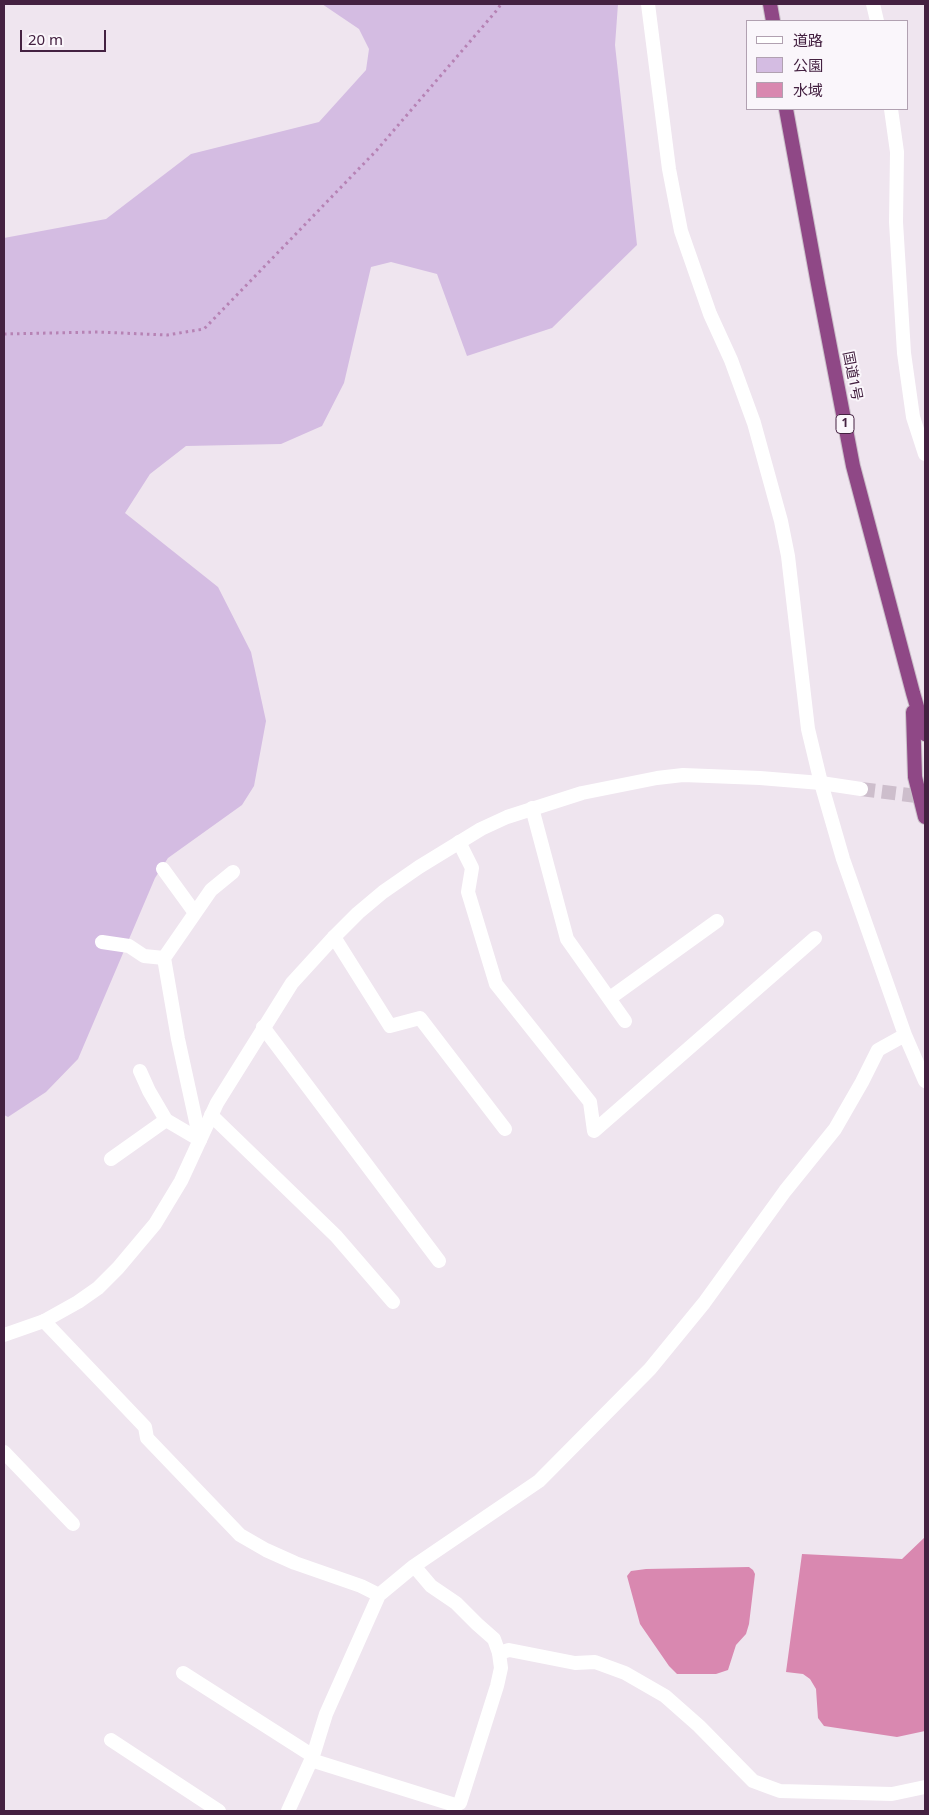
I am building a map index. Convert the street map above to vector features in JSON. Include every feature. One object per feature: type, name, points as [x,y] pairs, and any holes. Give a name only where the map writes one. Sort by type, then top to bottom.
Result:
[{"type":"highway","points":[[770,4],[773,20]]},
{"type":"highway","name":"国道1号","points":[[786,110],[853,466],[925,734]]},
{"type":"highway","name":"1","points":[[913,693],[915,777],[925,817]]},
{"type":"street","points":[[648,4],[669,169],[681,231],[710,314],[731,360],[754,423],[781,521],[788,556],[808,729],[821,783],[843,859],[905,1035],[925,1081]]},
{"type":"street","points":[[873,4],[878,20]]},
{"type":"street","points":[[891,110],[897,152],[896,222],[904,353],[913,417],[925,454]]},
{"type":"street","points":[[4,1335],[44,1321],[78,1302],[98,1288],[118,1268],[155,1224],[181,1181],[211,1115],[263,1027],[292,983],[334,937],[383,892],[459,842],[481,828],[507,816],[532,808],[582,793],[666,777],[760,778],[821,783],[861,789]]},
{"type":"street","points":[[532,808],[567,939],[626,1021]]},
{"type":"street","points":[[459,842],[472,868],[468,892],[496,984],[590,1102],[594,1131],[816,938]]},
{"type":"street","points":[[163,869],[195,914]]},
{"type":"street","points":[[200,1140],[178,1038],[164,958],[211,890],[233,872]]},
{"type":"street","points":[[610,998],[717,921]]},
{"type":"street","points":[[334,937],[390,1026],[420,1018],[505,1130]]},
{"type":"street","points":[[102,942],[129,946],[144,956],[164,958]]},
{"type":"street","points":[[263,1027],[439,1261]]},
{"type":"street","points":[[288,1811],[312,1758],[326,1714],[379,1595],[414,1566],[539,1481],[650,1369],[704,1303],[785,1191],[836,1129],[878,1050],[905,1035]]},
{"type":"street","points":[[140,1071],[166,1120],[200,1140]]},
{"type":"street","points":[[211,1115],[336,1236],[393,1302]]},
{"type":"street","points":[[111,1159],[166,1120]]},
{"type":"street","points":[[44,1321],[145,1427],[147,1438],[240,1535],[294,1563],[361,1586],[379,1595]]},
{"type":"street","points":[[4,1452],[74,1524]]},
{"type":"street","points":[[183,1673],[312,1758],[455,1805],[460,1803],[497,1686],[501,1668],[499,1653],[494,1639],[456,1603],[430,1586],[414,1566]]},
{"type":"street","points":[[499,1653],[509,1650],[575,1662],[595,1662],[625,1673],[665,1696],[699,1726],[753,1781],[769,1788],[780,1791],[892,1794],[925,1787]]},
{"type":"street","points":[[111,1740],[219,1811]]},
{"type":"path","points":[[4,334],[98,332],[167,335],[204,329],[376,151],[501,4]]},
{"type":"green space","points":[[322,4],[618,4],[615,45],[637,245],[552,328],[467,356],[437,274],[391,262],[371,267],[344,383],[322,426],[281,444],[186,446],[150,474],[125,513],[218,587],[251,652],[266,721],[254,786],[242,805],[168,858],[155,878],[78,1059],[46,1092],[8,1117],[4,1115],[4,238],[106,219],[191,154],[319,122],[366,70],[369,49],[359,29]]},
{"type":"water","points":[[925,1537],[925,1731],[897,1737],[824,1726],[818,1718],[816,1689],[810,1679],[803,1674],[786,1672],[802,1554],[902,1559]]},
{"type":"water","points":[[749,1567],[755,1574],[749,1624],[746,1634],[736,1645],[728,1670],[716,1674],[677,1674],[669,1666],[640,1624],[627,1576],[631,1571],[646,1569]]},
{"type":"tunnel","points":[[861,789],[925,797]]}]
